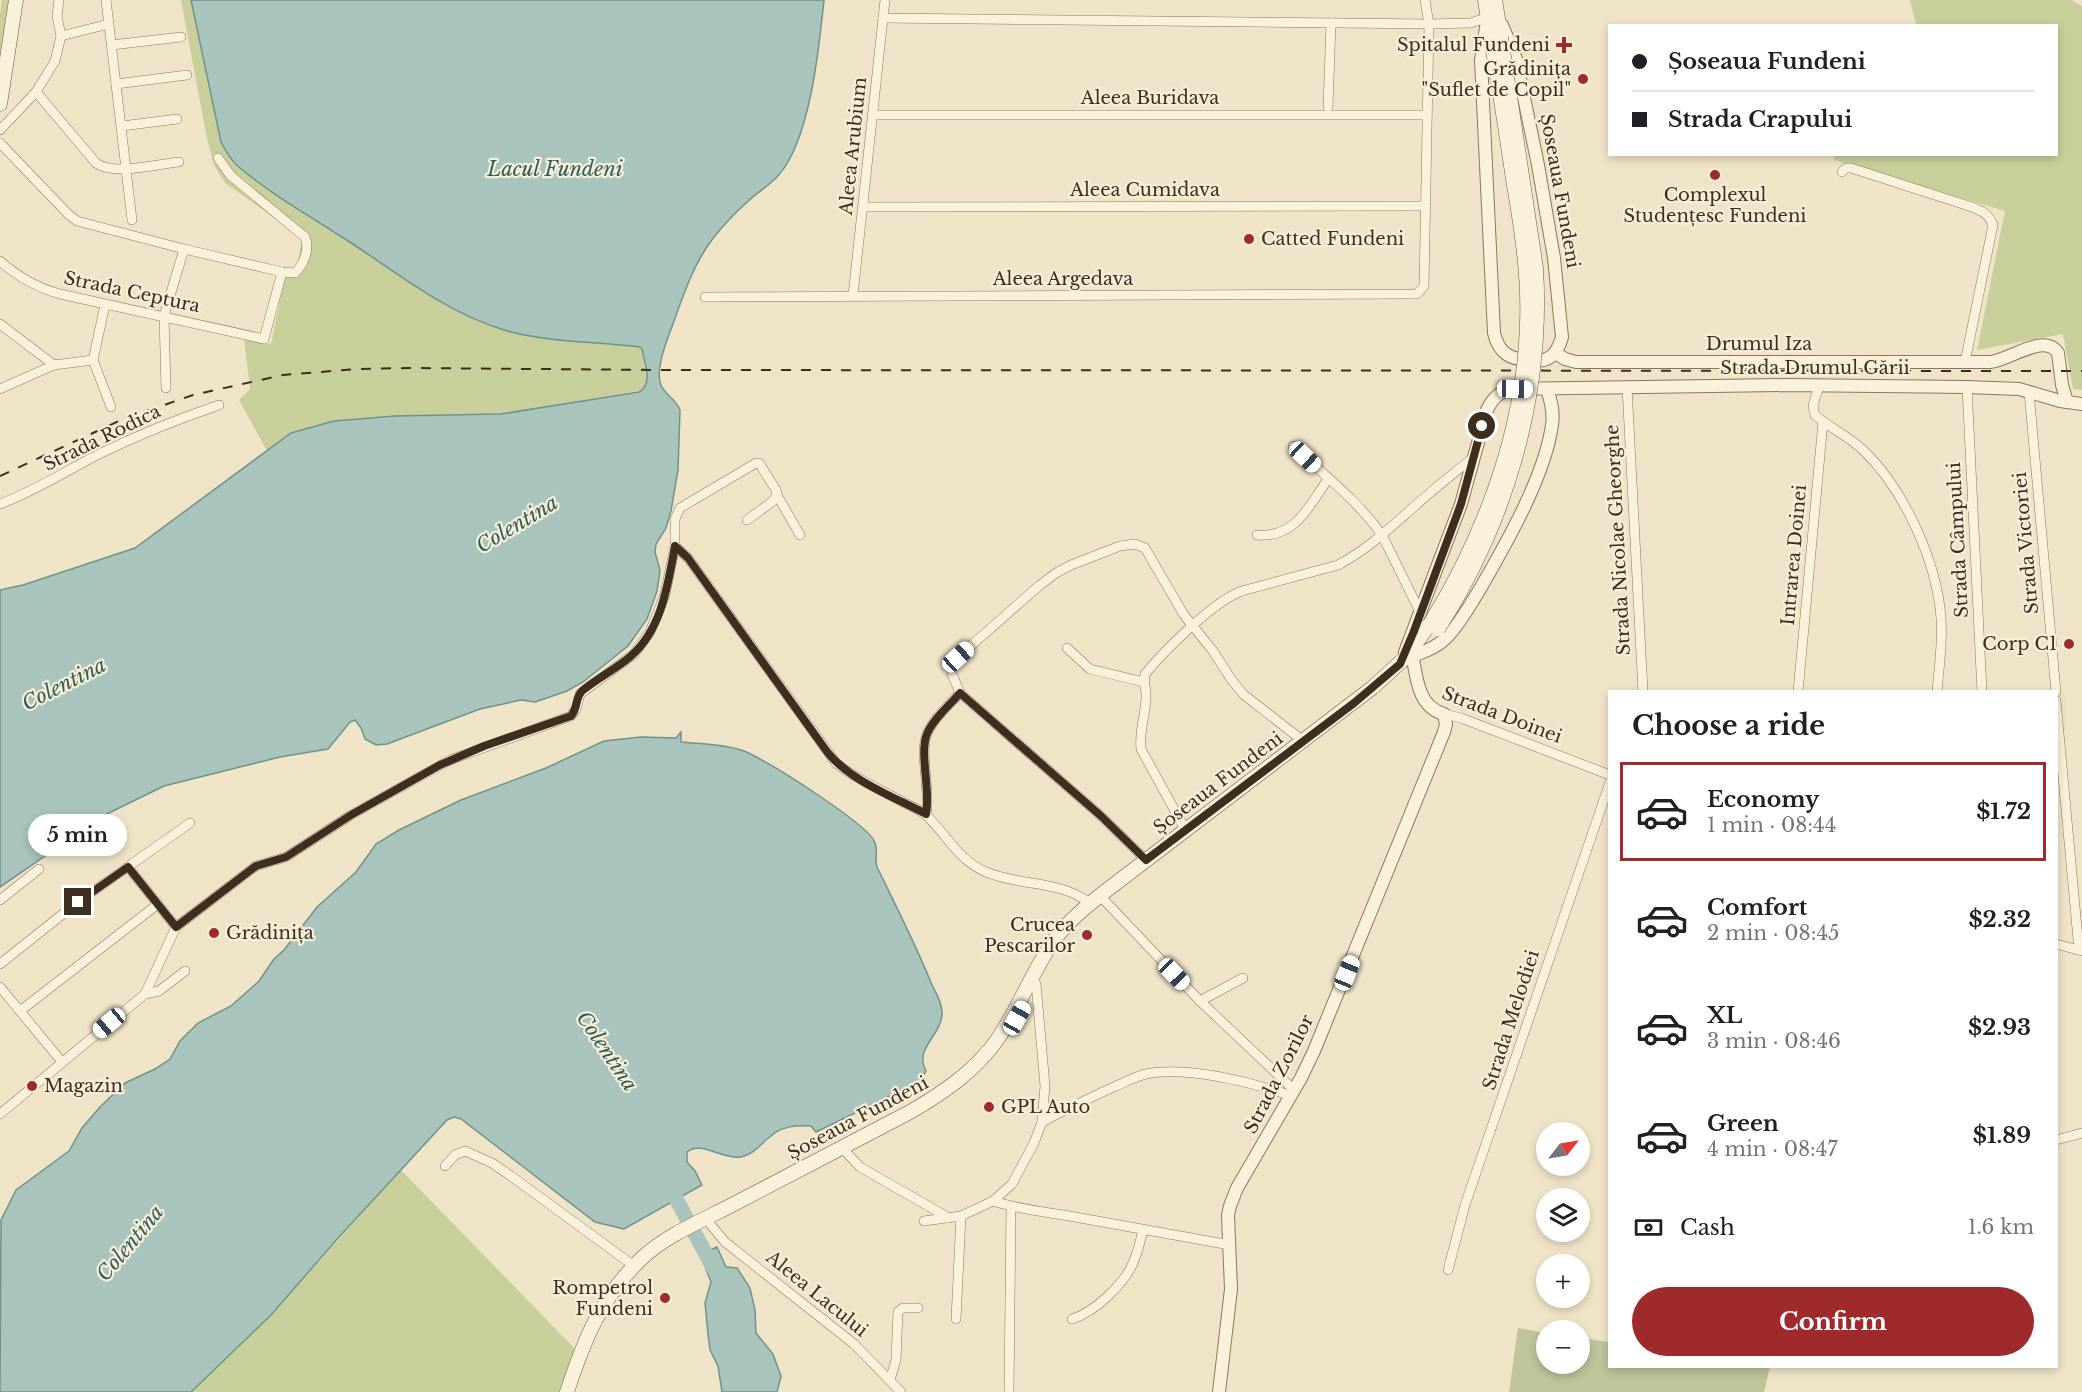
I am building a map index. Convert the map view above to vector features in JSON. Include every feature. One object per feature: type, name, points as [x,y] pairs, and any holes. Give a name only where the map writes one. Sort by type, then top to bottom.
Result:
[{"type":"main road","points":[[0,104],[16,0]]},
{"type":"main road","name":"Șoseaua Fundeni","points":[[1485,0],[1493,17]]},
{"type":"main road","name":"Șoseaua Fundeni","points":[[567,1392],[585,1340],[597,1315],[634,1266],[709,1223],[932,1107],[968,1080],[988,1061],[1003,1042],[1064,938],[1097,902],[1146,860],[1372,688],[1400,664],[1412,650],[1460,571],[1484,520],[1515,421],[1526,352],[1527,305],[1524,257],[1493,17],[1495,0]]},
{"type":"main road","name":"Șoseaua Fundeni","points":[[844,1151],[929,1101],[973,1068],[998,1039],[1053,942],[1067,924],[1358,707],[1416,656],[1430,622]]},
{"type":"main road","name":"Șoseaua Fundeni","points":[[576,1392],[592,1344],[607,1314],[656,1252]]},
{"type":"street","points":[[0,130],[36,92],[55,61],[61,36],[57,16],[59,0]]},
{"type":"street","points":[[106,0],[132,220]]},
{"type":"street","name":"Aleea Arubium","points":[[854,295],[885,0]]},
{"type":"street","points":[[1425,0],[1429,24],[1426,206]]},
{"type":"street","points":[[883,18],[1429,24],[1471,23],[1493,17]]},
{"type":"street","name":"Șoseaua Fundeni","points":[[1493,17],[1513,52],[1522,83],[1548,220],[1562,329],[1559,346],[1555,353],[1540,361],[1510,358],[1500,348],[1494,333],[1481,60],[1493,17]]},
{"type":"street","points":[[1328,107],[1331,23]]},
{"type":"street","points":[[61,36],[110,24]]},
{"type":"street","points":[[112,45],[181,37]]},
{"type":"street","points":[[116,84],[187,75]]},
{"type":"street","points":[[36,92],[99,166],[127,168],[179,162]]},
{"type":"street","name":"Aleea Buridava","points":[[873,115],[1427,115]]},
{"type":"street","points":[[122,126],[177,119]]},
{"type":"street","points":[[0,143],[77,221],[184,249],[295,273],[302,266],[307,250],[308,243],[305,237],[231,176],[218,158]]},
{"type":"street","points":[[1842,172],[1846,168],[1851,168],[1972,207],[1991,219],[1993,225],[1965,362]]},
{"type":"street","name":"Aleea Cumidava","points":[[864,207],[1426,206]]},
{"type":"street","name":"Aleea Argedava","points":[[705,297],[1414,295],[1424,286],[1426,206]]},
{"type":"street","points":[[166,388],[164,316],[184,249]]},
{"type":"street","name":"Strada Ceptura","points":[[0,261],[19,275],[50,291],[264,339],[282,272]]},
{"type":"street","points":[[105,305],[93,360],[111,407]]},
{"type":"street","points":[[0,324],[54,365]]},
{"type":"street","name":"Drumul Iza","points":[[1555,353],[1576,362],[1965,362],[1997,361],[2037,345],[2050,346],[2058,353],[2062,386],[2067,402]]},
{"type":"street","points":[[0,389],[54,365],[93,360]]},
{"type":"street","points":[[1819,385],[1813,406],[1815,414],[1823,422],[1842,432],[1857,444],[1880,469],[1903,504],[1923,547],[1936,582],[1941,619],[1937,690]]},
{"type":"street","name":"Strada Drumul Gării","points":[[1547,389],[1819,385],[2007,388],[2082,404]]},
{"type":"street","name":"Strada Nicolae Gheorghe","points":[[1627,387],[1643,690]]},
{"type":"street","name":"Strada Câmpului","points":[[1967,387],[1982,690]]},
{"type":"street","name":"Șoseaua Fundeni","points":[[1416,656],[1436,646],[1454,630],[1497,559],[1523,508],[1551,435],[1553,415],[1547,389],[1509,389],[1497,395],[1486,410],[1430,622]]},
{"type":"street","name":"Strada Victoriei","points":[[2029,392],[2056,690]]},
{"type":"street","name":"Strada Rodica","points":[[0,504],[37,489],[110,449],[182,417],[219,405]]},
{"type":"street","name":"Intrarea Doinei","points":[[1798,690],[1823,422]]},
{"type":"street","points":[[1293,446],[1361,509],[1382,535],[1430,622]]},
{"type":"street","points":[[1186,831],[1141,749],[1140,739],[1147,695],[1145,674],[1193,626],[1235,593],[1338,565],[1348,560],[1382,535],[1474,457]]},
{"type":"street","points":[[1,1110],[145,994],[176,927],[256,866],[286,857],[351,815],[440,765],[478,748],[571,716],[576,709],[580,694],[634,654],[651,632],[665,595],[675,546],[675,519],[680,508],[756,463],[762,465],[800,535]]},
{"type":"street","points":[[1257,535],[1275,534],[1292,527],[1328,479]]},
{"type":"street","points":[[747,520],[773,501],[777,495]]},
{"type":"street","points":[[1146,860],[1101,816],[960,693],[952,669],[958,657],[1040,585],[1071,565],[1120,546],[1134,544],[1145,548],[1173,597],[1243,694],[1304,741]]},
{"type":"street","points":[[675,546],[688,558],[836,763],[926,814],[960,854],[984,872],[1059,887],[1097,902],[1292,1093]]},
{"type":"street","points":[[1067,648],[1090,669],[1144,682]]},
{"type":"street","name":"Strada Doinei","points":[[1416,656],[1418,682],[1424,700],[1431,709],[1461,718],[1608,774]]},
{"type":"street","points":[[926,814],[928,799],[926,737],[932,725],[960,693]]},
{"type":"street","name":"Strada Zorilor","points":[[1219,1392],[1231,1289],[1228,1215],[1233,1197],[1292,1093],[1320,1038],[1444,732],[1446,724],[1444,714]]},
{"type":"street","points":[[2058,722],[2080,950],[2058,944]]},
{"type":"street","name":"Strada Melodiei","points":[[1448,1270],[1465,1205],[1608,788]]},
{"type":"street","points":[[0,964],[78,902],[190,823]]},
{"type":"street","points":[[128,867],[176,927]]},
{"type":"street","points":[[0,900],[39,869]]},
{"type":"street","points":[[20,1011],[158,904]]},
{"type":"street","points":[[145,994],[159,991],[185,971]]},
{"type":"street","points":[[1200,1001],[1243,978]]},
{"type":"street","points":[[924,1221],[961,1216],[993,1201],[1006,1191],[1018,1174],[1042,1122],[1045,1086],[1036,984]]},
{"type":"street","points":[[0,987],[62,1062]]},
{"type":"street","points":[[1042,1122],[1083,1100],[1138,1076],[1156,1073],[1209,1075],[1292,1093]]},
{"type":"street","points":[[2058,1139],[2082,1133]]},
{"type":"street","points":[[445,1166],[455,1155],[465,1151],[492,1163],[634,1266]]},
{"type":"street","points":[[844,1151],[860,1167],[950,1219]]},
{"type":"street","points":[[993,1201],[1011,1207],[1230,1245]]},
{"type":"street","points":[[1009,1392],[1011,1207]]},
{"type":"street","points":[[956,1319],[961,1216]]},
{"type":"street","name":"Aleea Lacului","points":[[709,1223],[720,1238],[846,1337],[901,1392]]},
{"type":"street","points":[[1072,1319],[1087,1314],[1123,1280],[1133,1263],[1143,1231]]},
{"type":"street","points":[[890,1380],[896,1360],[898,1312],[903,1308],[918,1308]]},
{"type":"green space","points":[[2,0],[10,0],[0,75],[0,14]]},
{"type":"green space","points":[[181,0],[192,0],[271,190],[455,310],[478,321],[530,337],[640,347],[647,383],[643,390],[501,414],[395,416],[334,421],[290,433],[267,451],[239,400],[250,389],[244,338],[271,344],[284,280],[298,262],[302,237],[225,183],[214,165]]},
{"type":"green space","points":[[1910,0],[2071,0],[2082,6],[2082,390],[2073,389],[2063,334],[1977,350],[2005,211],[1834,160],[1833,156],[2058,156],[2058,24],[1916,24]]},
{"type":"green space","points":[[401,1170],[577,1351],[561,1392],[191,1392],[271,1315]]},
{"type":"green space","points":[[1518,1328],[1536,1331],[1536,1374],[1590,1374],[1590,1339],[1608,1342],[1608,1368],[1770,1368],[1764,1392],[1509,1392]]},
{"type":"water","name":"Lacul Fundeni","points":[[191,0],[824,0],[813,82],[797,143],[779,175],[737,212],[706,248],[688,283],[663,351],[659,380],[665,392],[680,410],[678,470],[666,528],[656,544],[655,552],[660,570],[657,591],[647,619],[628,646],[583,682],[567,691],[535,702],[521,700],[480,709],[387,744],[376,745],[365,739],[355,720],[350,722],[328,749],[280,757],[164,786],[70,832],[59,839],[58,847],[0,887],[0,590],[23,585],[135,548],[291,433],[334,421],[395,416],[501,414],[639,392],[646,384],[646,366],[640,347],[555,340],[521,334],[504,330],[461,313],[420,289],[240,168],[229,156],[221,142]]},
{"type":"water","points":[[681,732],[681,742],[734,748],[769,764],[834,806],[867,832],[874,841],[877,867],[913,940],[942,1009],[938,1028],[923,1055],[926,1071],[919,1082],[816,1132],[811,1126],[795,1126],[780,1130],[746,1156],[734,1157],[705,1149],[693,1149],[687,1152],[687,1162],[702,1185],[624,1229],[595,1222],[461,1119],[454,1117],[447,1120],[271,1315],[191,1392],[0,1392],[1,1220],[16,1190],[69,1151],[82,1128],[100,1107],[125,1083],[170,1059],[180,1041],[198,1023],[231,1006],[259,981],[317,907],[356,872],[376,844],[399,830],[461,800],[546,768],[604,741],[641,737],[676,738]]},
{"type":"water","points":[[717,1247],[726,1267],[737,1268],[750,1288],[755,1310],[756,1333],[773,1354],[781,1376],[777,1392],[722,1392],[718,1366],[710,1350],[708,1334],[705,1303],[711,1282],[700,1254]]},
{"type":"waterway","name":"Colentina","points":[[667,1182],[714,1269]]},
{"type":"railway","points":[[0,476],[121,420],[193,395],[283,375],[357,369],[2082,371]]},
{"type":"place","name":"Spitalul Fundeni","points":[[1564,45]]},
{"type":"place","name":"Grădinița \"Suflet de Copil\"","points":[[1583,79]]},
{"type":"place","name":"Complexul Studențesc Fundeni","points":[[1715,175]]},
{"type":"place","name":"Catted Fundeni","points":[[1249,239]]},
{"type":"place","name":"Corp C1","points":[[2069,644]]},
{"type":"place","name":"Grădinița","points":[[214,933]]},
{"type":"place","name":"Crucea Pescarilor","points":[[1087,935]]},
{"type":"place","name":"Magazin","points":[[32,1086]]},
{"type":"place","name":"GPL Auto","points":[[989,1107]]},
{"type":"place","name":"Rompetrol Fundeni","points":[[665,1298]]},
{"type":"route","points":[[78,902],[128,867],[176,927],[256,866],[286,857],[314,837],[440,765],[484,746],[571,716],[576,709],[580,694],[634,654],[651,632],[665,595],[675,546],[688,558],[828,753],[836,763],[850,773],[926,814],[928,799],[926,737],[932,725],[960,693],[1101,816],[1146,860],[1354,703],[1400,664],[1461,504],[1482,426]]}]
